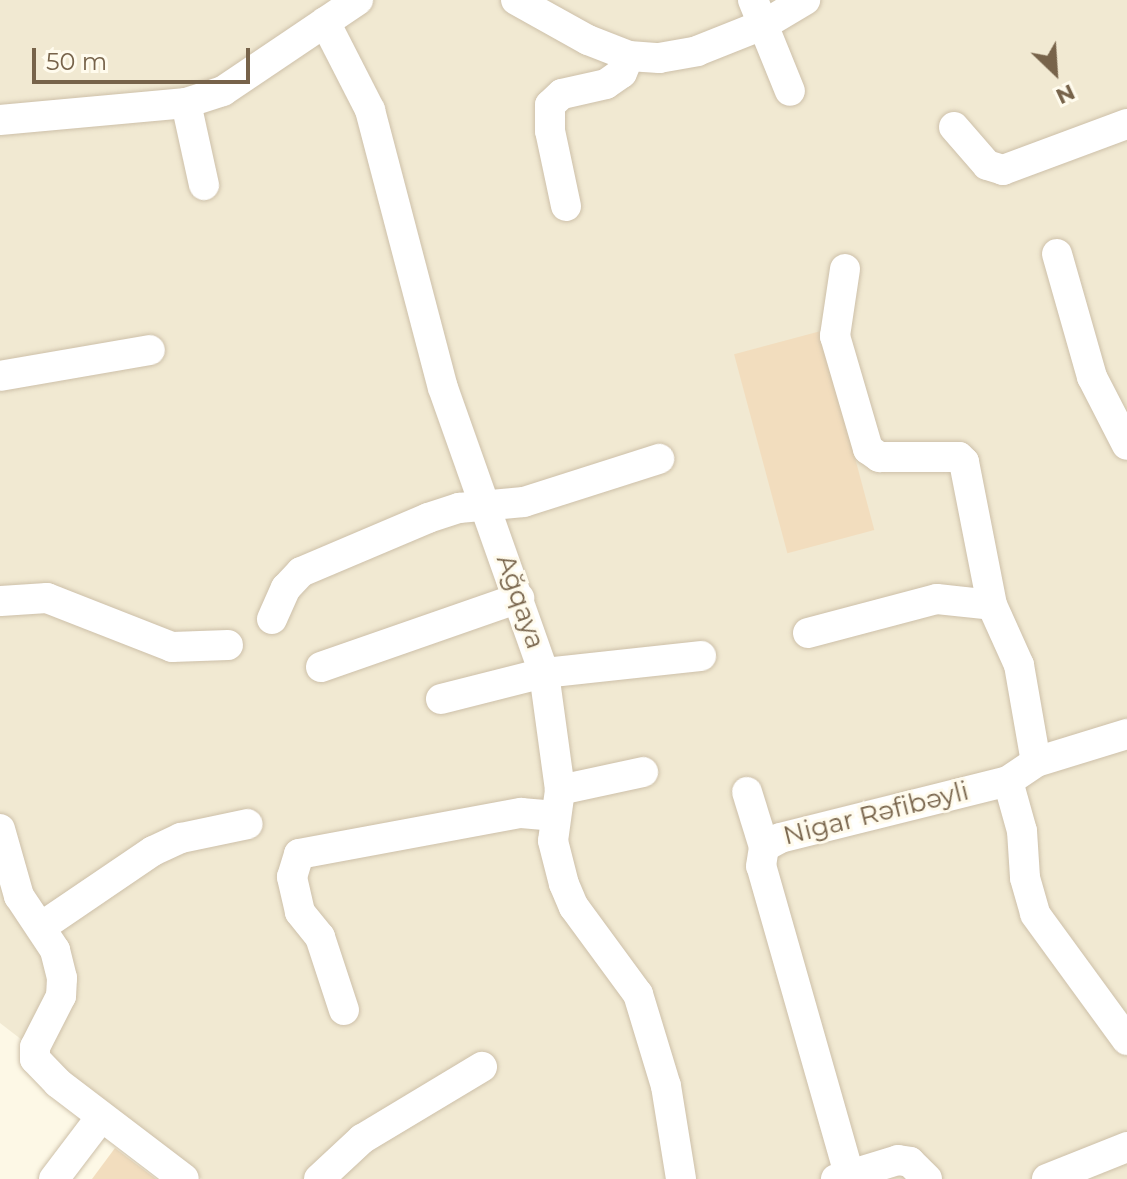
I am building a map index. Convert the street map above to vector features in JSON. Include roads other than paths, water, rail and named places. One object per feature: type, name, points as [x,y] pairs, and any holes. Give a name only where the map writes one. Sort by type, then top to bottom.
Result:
[{"type":"street","points":[[0,120],[186,103],[223,91],[358,0]]},
{"type":"street","points":[[516,0],[588,40],[629,56],[659,58],[697,51],[759,12],[805,0]]},
{"type":"street","points":[[759,12],[790,91]]},
{"type":"street","name":"Ağqaya","points":[[325,22],[370,110],[443,388],[544,673],[557,803],[553,841],[574,907],[638,994],[666,1086],[669,1128],[681,1179]]},
{"type":"street","points":[[566,206],[550,131],[550,105],[562,94],[606,84],[622,73],[629,56]]},
{"type":"street","points":[[186,103],[204,185]]},
{"type":"street","points":[[954,127],[987,165],[1003,170],[1127,124]]},
{"type":"street","points":[[1057,254],[1092,377],[1127,445]]},
{"type":"street","points":[[845,269],[835,336],[868,449],[879,457],[959,457],[964,462],[992,605],[1019,665],[1036,762]]},
{"type":"street","points":[[0,376],[150,350]]},
{"type":"street","points":[[272,619],[286,588],[301,572],[428,518],[485,505],[524,502],[659,459]]},
{"type":"street","points":[[0,595],[0,601],[59,601],[172,647],[228,645]]},
{"type":"street","points":[[321,667],[519,598]]},
{"type":"street","points":[[808,633],[937,599],[992,605]]},
{"type":"street","points":[[441,699],[544,673],[701,656]]},
{"type":"street","name":"Nigar Rəfibəyli","points":[[842,1176],[765,880],[764,847],[780,838],[1008,781],[1036,762],[1127,734]]},
{"type":"street","points":[[344,1010],[320,937],[300,912],[292,877],[299,854],[521,813],[643,772]]},
{"type":"street","points":[[1008,781],[1035,914],[1127,1040]]},
{"type":"street","points":[[747,792],[764,847]]},
{"type":"street","points":[[41,927],[153,851],[181,838],[248,824]]},
{"type":"street","points":[[0,829],[10,897],[41,927],[55,950],[62,978],[61,996],[35,1047],[35,1059],[101,1117],[184,1179]]},
{"type":"street","points":[[319,1179],[362,1139],[482,1067]]},
{"type":"street","points":[[54,1179],[101,1117]]},
{"type":"street","points":[[1047,1179],[1127,1147]]},
{"type":"street","points":[[842,1176],[898,1160],[910,1162],[927,1179]]}]
